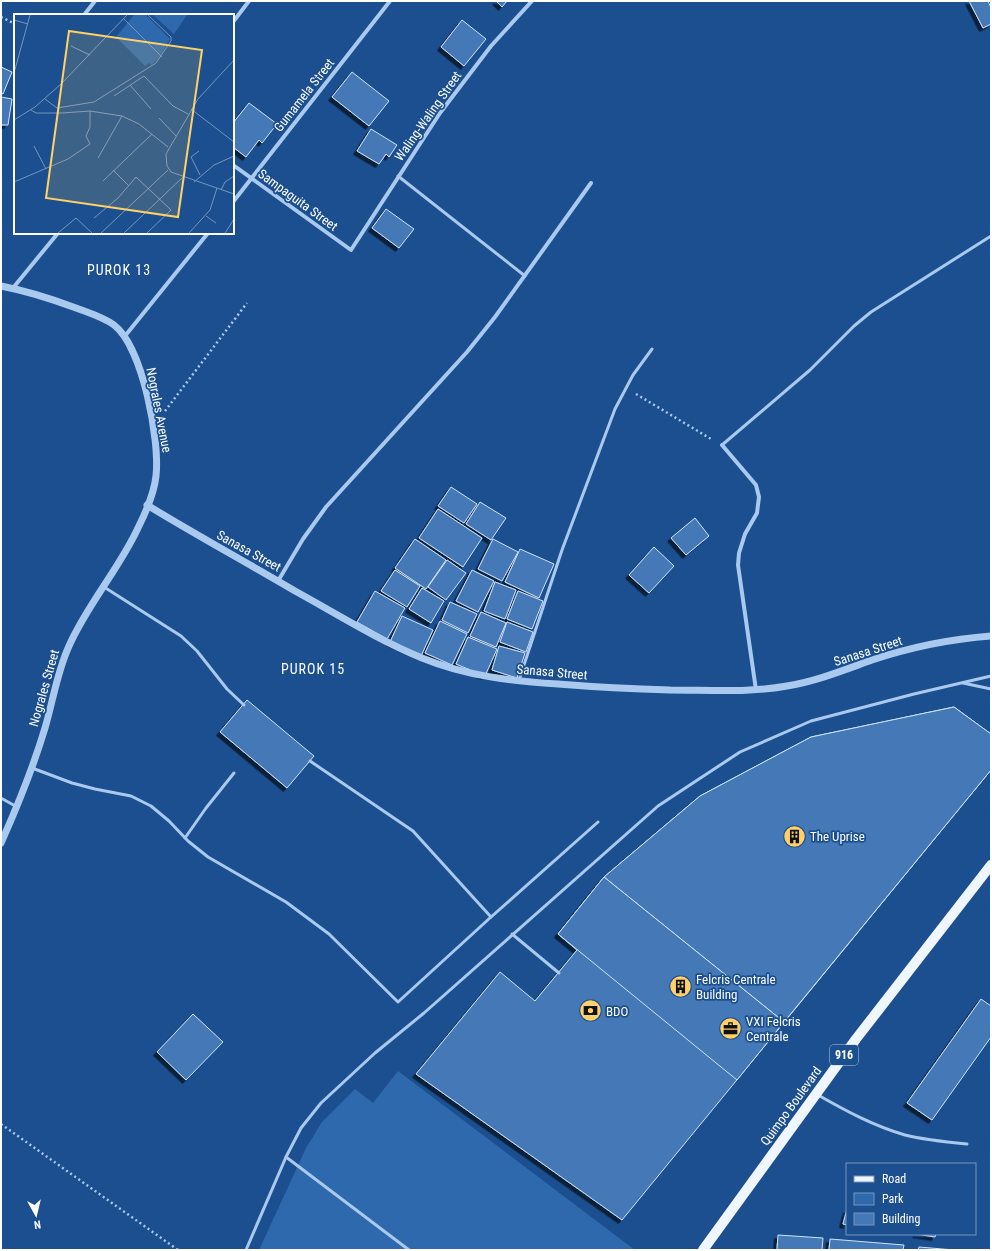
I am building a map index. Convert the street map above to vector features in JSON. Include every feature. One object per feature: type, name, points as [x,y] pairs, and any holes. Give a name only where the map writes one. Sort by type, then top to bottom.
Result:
[{"type":"main road","name":"Quimpo Boulevard","points":[[703,1250],[856,1039],[991,865]]},
{"type":"street","points":[[85,14],[95,1]]},
{"type":"street","points":[[234,21],[249,1]]},
{"type":"street","name":"Gumamela Street","points":[[234,201],[390,1]]},
{"type":"street","name":"Waling-Waling Street","points":[[351,250],[440,113],[491,46],[532,1]]},
{"type":"street","name":"Sampaguita Street","points":[[234,166],[351,250]]},
{"type":"street","points":[[278,581],[303,539],[326,508],[467,352],[495,317],[592,183]]},
{"type":"street","points":[[13,288],[57,234]]},
{"type":"street","points":[[125,336],[207,234]]},
{"type":"street","name":"Nograles Avenue","points":[[1,286],[13,288],[62,303],[101,318],[114,325],[125,336],[137,360],[146,392],[153,428],[156,451],[156,477],[148,505]]},
{"type":"street","points":[[722,445],[756,485],[759,497],[756,513],[745,534],[739,553],[738,565],[756,690]]},
{"type":"street","name":"Sanasa Street","points":[[148,505],[232,555],[386,642],[423,659],[483,677],[634,689],[716,691],[756,690],[810,682],[873,660],[921,646],[961,638],[991,636]]},
{"type":"street","name":"Nograles Street","points":[[1,843],[32,768],[54,696],[61,665],[79,627],[138,528],[148,505]]},
{"type":"lane","points":[[398,176],[525,276]]},
{"type":"lane","points":[[722,445],[810,370],[854,326],[871,312],[991,236]]},
{"type":"lane","points":[[519,681],[562,550],[615,409],[626,388],[652,349]]},
{"type":"lane","points":[[104,587],[190,643],[227,689],[244,705]]},
{"type":"lane","points":[[246,1250],[286,1157],[301,1128],[321,1103],[375,1053],[424,1013],[658,806],[740,752],[811,721],[961,682],[991,676]]},
{"type":"lane","points":[[961,682],[991,689]]},
{"type":"lane","points":[[310,761],[413,831],[491,917]]},
{"type":"lane","points":[[32,768],[72,783],[131,796],[151,806],[208,857],[286,902],[329,934],[398,1002],[598,822]]},
{"type":"lane","points":[[185,838],[206,808],[234,774]]},
{"type":"lane","points":[[1,798],[17,807]]},
{"type":"lane","points":[[512,934],[559,973]]},
{"type":"lane","points":[[816,1094],[883,1128],[926,1139],[967,1144]]},
{"type":"lane","points":[[286,1157],[409,1250]]},
{"type":"path","points":[[1,17],[14,24]]},
{"type":"path","points":[[153,428],[247,303]]},
{"type":"path","points":[[626,388],[722,445]]},
{"type":"path","points":[[1,1124],[179,1249],[178,1250]]},
{"type":"green space","points":[[398,1071],[635,1250],[259,1250],[306,1148],[322,1122],[355,1089],[373,1103]]},
{"type":"building","points":[[496,1],[507,1],[502,7]]},
{"type":"building","points":[[969,1],[988,1],[991,8],[991,24],[983,28]]},
{"type":"building","points":[[462,20],[486,39],[464,66],[441,47]]},
{"type":"building","points":[[1,67],[12,72],[3,94],[1,93]]},
{"type":"building","points":[[352,72],[389,101],[369,126],[332,97]]},
{"type":"building","points":[[1,97],[12,99],[8,125],[1,125]]},
{"type":"building","points":[[249,103],[277,124],[262,143],[259,140],[246,157],[234,148],[234,122]]},
{"type":"building","points":[[371,129],[397,145],[389,157],[386,154],[379,164],[357,151]]},
{"type":"building","points":[[386,209],[414,229],[399,248],[372,228]]},
{"type":"building","points":[[451,487],[477,504],[464,523],[438,506]]},
{"type":"building","points":[[480,502],[506,518],[491,540],[466,524]]},
{"type":"building","points":[[438,509],[482,538],[463,567],[419,538]]},
{"type":"building","points":[[695,518],[709,536],[686,555],[671,538]]},
{"type":"building","points":[[415,539],[446,560],[426,589],[395,568]]},
{"type":"building","points":[[493,539],[518,552],[502,581],[478,569]]},
{"type":"building","points":[[654,547],[674,566],[649,593],[629,575]]},
{"type":"building","points":[[520,549],[554,564],[539,598],[505,582]]},
{"type":"building","points":[[447,560],[466,573],[446,600],[428,587]]},
{"type":"building","points":[[395,570],[420,586],[407,607],[381,591]]},
{"type":"building","points":[[472,570],[494,581],[478,612],[456,601]]},
{"type":"building","points":[[495,582],[516,590],[505,619],[484,611]]},
{"type":"building","points":[[422,588],[444,601],[431,623],[409,609]]},
{"type":"building","points":[[375,591],[405,608],[387,639],[357,622]]},
{"type":"building","points":[[518,591],[543,601],[532,629],[507,619]]},
{"type":"building","points":[[450,602],[477,614],[468,633],[442,620]]},
{"type":"building","points":[[481,612],[506,623],[496,647],[470,636]]},
{"type":"building","points":[[402,616],[433,630],[421,656],[390,642]]},
{"type":"building","points":[[440,621],[467,634],[452,665],[425,653]]},
{"type":"building","points":[[507,622],[533,632],[526,652],[500,642]]},
{"type":"building","points":[[468,637],[497,649],[485,676],[456,664]]},
{"type":"building","points":[[499,646],[525,653],[517,678],[492,670]]},
{"type":"building","points":[[247,700],[314,756],[287,788],[220,732]]},
{"type":"building","points":[[954,707],[991,734],[991,770],[622,1220],[416,1074],[500,972],[535,1001],[577,950],[558,934],[604,877],[700,796],[811,737]]},
{"type":"building","name":"The Uprise","points":[[954,707],[991,734],[991,770],[784,1022],[604,877],[700,796],[811,737]]},
{"type":"building","name":"Felcris Centrale Building","points":[[604,877],[784,1022],[737,1080],[558,934]]},
{"type":"building","points":[[981,999],[991,1006],[991,1037],[932,1120],[907,1103]]},
{"type":"building","points":[[193,1014],[223,1042],[186,1080],[157,1052]]},
{"type":"building","points":[[846,1213],[846,1225],[843,1224]]},
{"type":"building","points":[[778,1235],[823,1238],[822,1250],[777,1250]]},
{"type":"building","points":[[922,1235],[936,1235],[935,1237]]},
{"type":"building","points":[[830,1239],[904,1245],[903,1250],[829,1250]]},
{"type":"building","points":[[919,1247],[954,1250],[918,1250]]},
{"type":"place","name":"The Uprise","points":[[795,836]]},
{"type":"place","name":"Felcris Centrale Building","points":[[681,986]]},
{"type":"place","name":"BDO","points":[[591,1011]]},
{"type":"place","name":"VXI Felcris Centrale","points":[[731,1028]]},
{"type":"district","name":"PUROK 13","points":[[119,270]]},
{"type":"district","name":"PUROK 15","points":[[313,669]]}]
